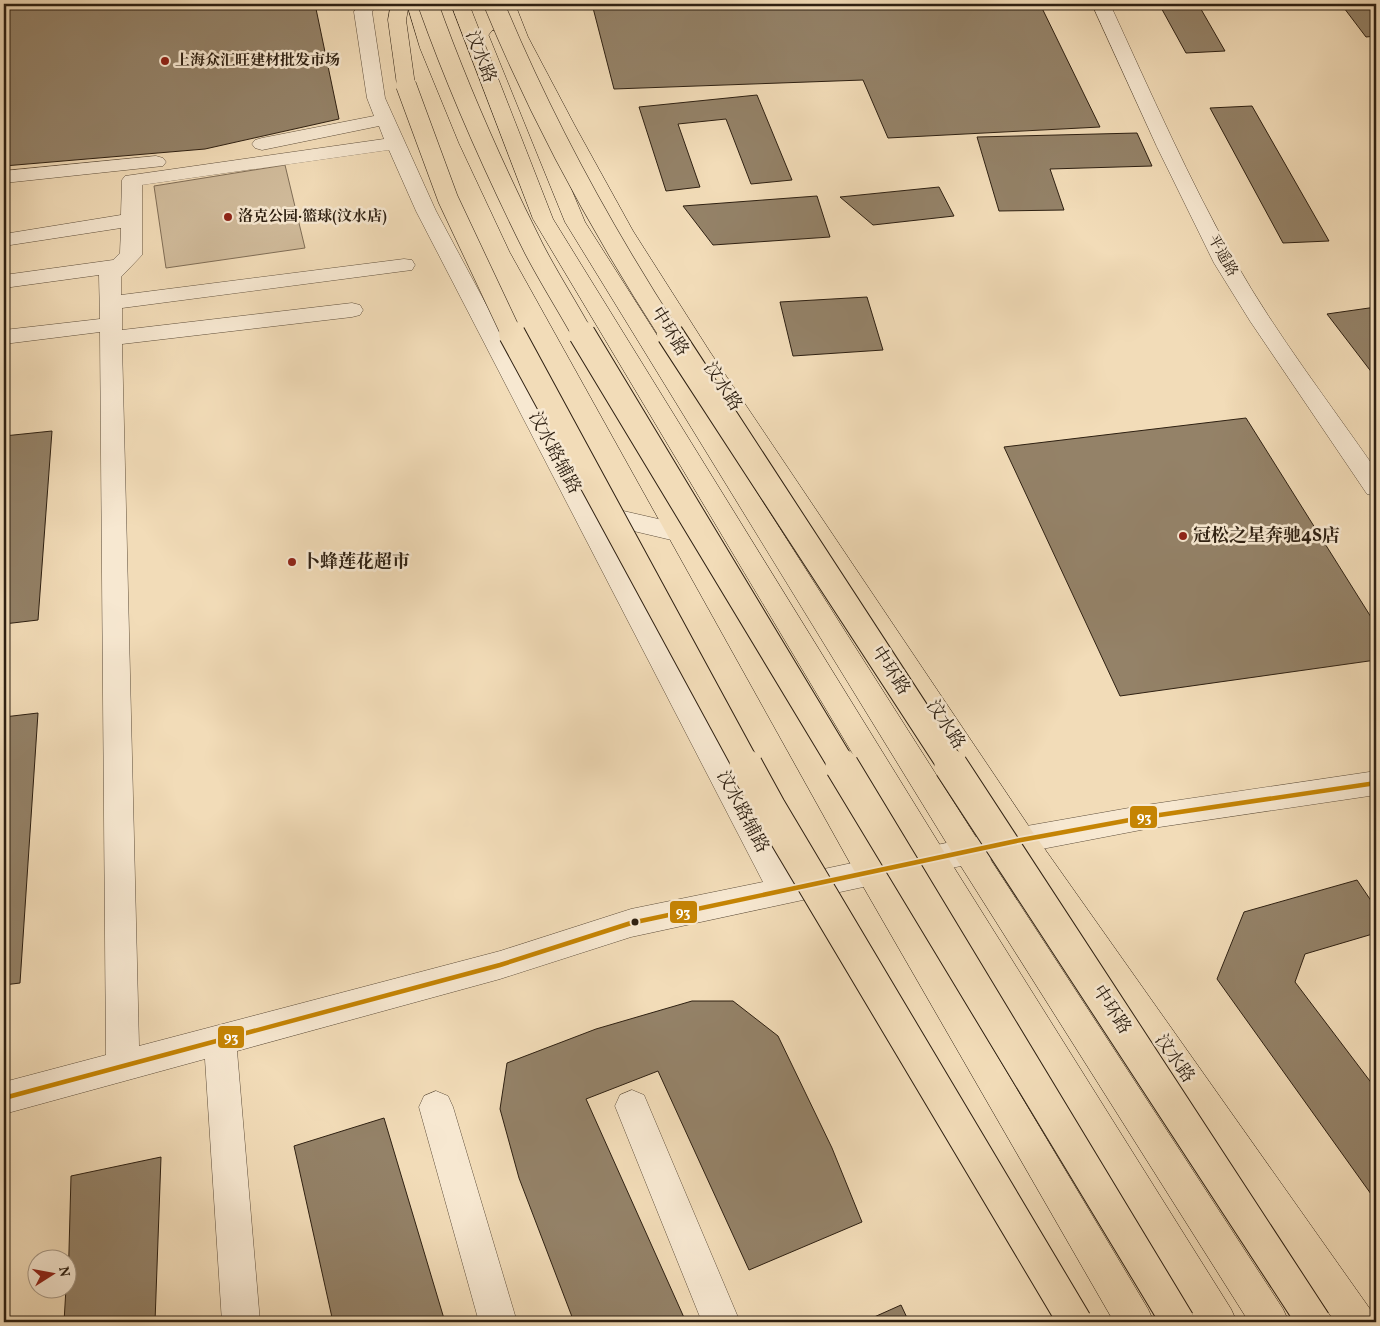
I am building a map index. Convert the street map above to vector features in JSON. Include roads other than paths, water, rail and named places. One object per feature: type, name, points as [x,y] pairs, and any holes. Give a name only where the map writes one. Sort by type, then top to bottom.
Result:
[{"type":"main road","points":[[400,4],[397,20],[406,85],[448,200],[498,308],[769,808],[1075,1322]]},
{"type":"main road","name":"汶水路","points":[[460,4],[543,219],[932,858],[1218,1322]]},
{"type":"main road","name":"汶水路","points":[[485,4],[575,222],[968,851],[1270,1322]]},
{"type":"main road","name":"中环路","points":[[494,4],[507,38],[608,234],[695,372],[1314,1322]]},
{"type":"main road","name":"汶水路","points":[[506,4],[520,37],[565,126],[623,231],[699,353],[1021,840],[1357,1322]]},
{"type":"main road","points":[[421,9],[481,59]]},
{"type":"main road","points":[[421,9],[429,48],[469,143],[521,252],[871,872],[1135,1322]]},
{"type":"main road","points":[[421,9],[443,46],[483,140],[535,250],[606,376],[1178,1322]]},
{"type":"main road","points":[[644,385],[646,473]]},
{"type":"street","name":"汶水路辅路","points":[[367,4],[363,12],[376,98],[426,210],[783,890]]},
{"type":"street","name":"平遥路","points":[[1101,4],[1167,147],[1224,263],[1261,321],[1376,488]]},
{"type":"street","points":[[4,177],[196,158],[386,119]]},
{"type":"street","points":[[123,1066],[110,275],[131,255],[132,180],[396,143]]},
{"type":"street","points":[[4,240],[132,220]]},
{"type":"street","points":[[4,337],[111,322],[404,265]]},
{"type":"street","points":[[4,281],[119,266]]},
{"type":"street","points":[[111,322],[352,310]]},
{"type":"street","points":[[584,510],[680,533]]},
{"type":"street","points":[[4,1098],[500,965],[631,923],[1021,840],[1146,817],[1376,783]]},
{"type":"street","points":[[220,1040],[241,1322]]},
{"type":"street","points":[[632,1106],[721,1322]]},
{"type":"street","points":[[436,1107],[498,1322]]},
{"type":"place","name":"上海众汇旺建材批发市场","points":[[165,61]]},
{"type":"place","name":"洛克公园·篮球(汶水店)","points":[[228,217]]},
{"type":"place","name":"冠松之星奔驰4S店","points":[[1183,536]]},
{"type":"place","name":"卜蜂莲花超市","points":[[292,562]]}]
